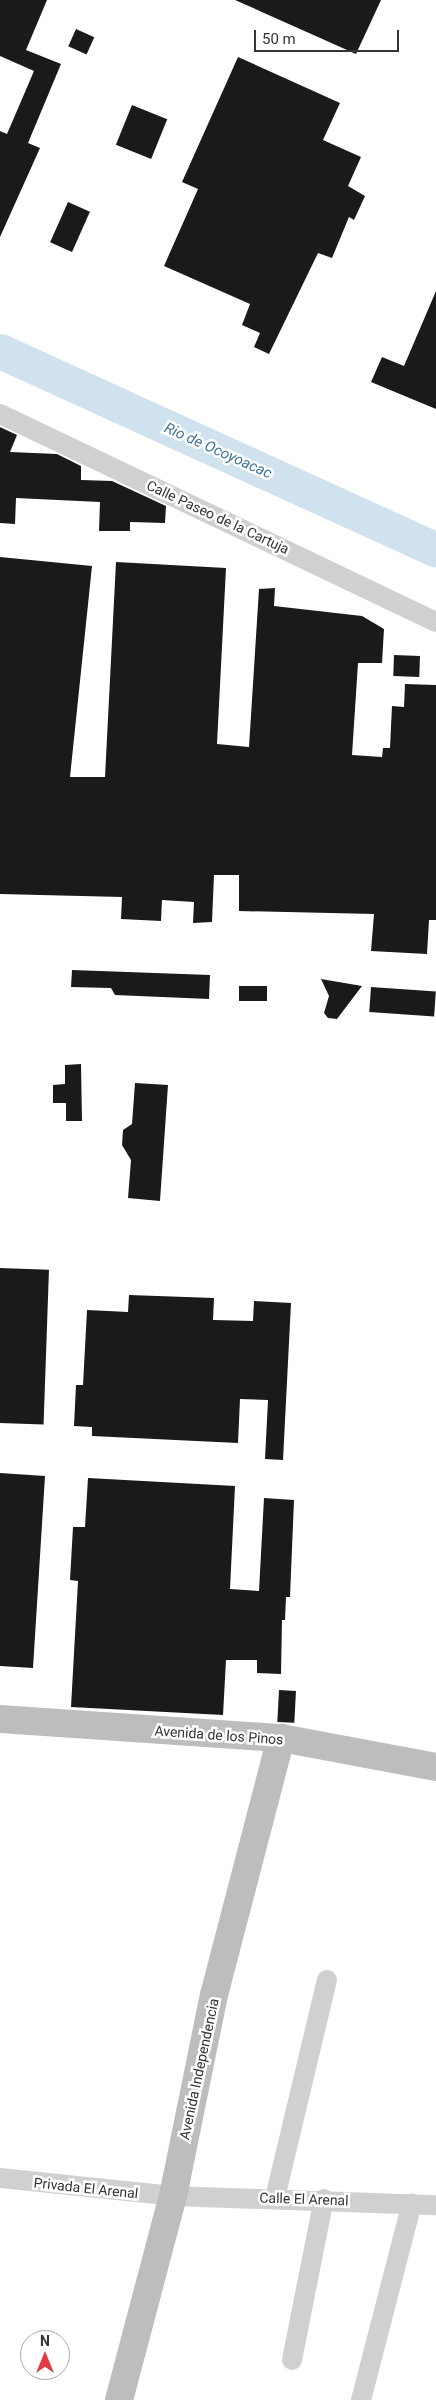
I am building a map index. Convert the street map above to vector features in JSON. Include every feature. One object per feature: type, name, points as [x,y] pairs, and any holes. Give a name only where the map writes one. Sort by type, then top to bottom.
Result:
[{"type":"street","name":"Calle Paseo de la Cartuja","points":[[0,414],[436,622]]},
{"type":"street","name":"Avenida de los Pinos","points":[[0,1719],[281,1738],[436,1767]]},
{"type":"street","name":"Avenida Independencia","points":[[120,2400],[173,2196],[214,1995],[281,1738]]},
{"type":"street","points":[[275,2198],[327,1980]]},
{"type":"street","name":"Privada El Arenal","points":[[0,2178],[173,2196]]},
{"type":"street","name":"Calle El Arenal","points":[[173,2196],[436,2205]]},
{"type":"street","points":[[292,2360],[324,2200]]},
{"type":"street","points":[[361,2400],[412,2203]]},
{"type":"building","points":[[0,0],[47,0],[26,50],[61,64],[28,143],[40,148],[0,237],[0,131],[7,134],[34,71],[0,56]]},
{"type":"building","points":[[235,0],[381,0],[356,54]]},
{"type":"building","points":[[76,29],[94,37],[87,54],[68,46]]},
{"type":"building","points":[[238,57],[340,103],[323,140],[361,157],[348,186],[365,196],[354,220],[349,217],[332,258],[318,253],[269,354],[254,347],[260,333],[242,325],[250,304],[164,266],[198,189],[182,182]]},
{"type":"building","points":[[132,105],[167,119],[151,159],[116,145]]},
{"type":"building","points":[[68,202],[90,212],[72,252],[50,242]]},
{"type":"building","points":[[436,291],[436,409],[371,382],[382,357],[404,366]]},
{"type":"building","points":[[0,427],[17,435],[10,452],[57,454],[81,466],[81,480],[112,481],[166,506],[165,523],[130,522],[130,531],[99,531],[100,502],[16,498],[15,524],[0,523]]},
{"type":"building","points":[[0,557],[92,566],[70,777],[105,777],[116,562],[226,568],[217,744],[249,747],[259,589],[275,588],[274,606],[362,616],[384,629],[382,663],[358,663],[352,755],[382,757],[383,748],[390,748],[392,706],[404,707],[405,684],[436,685],[436,920],[429,920],[427,954],[371,951],[374,914],[239,911],[239,875],[214,875],[212,922],[193,923],[194,902],[162,900],[161,921],[121,919],[122,897],[0,894]]},
{"type":"building","points":[[394,655],[420,656],[419,677],[393,676]]},
{"type":"building","points":[[72,970],[210,975],[209,999],[115,995],[111,988],[71,987]]},
{"type":"building","points":[[321,979],[362,986],[337,1019],[328,1018],[324,1013],[329,996]]},
{"type":"building","points":[[239,986],[267,986],[267,1001],[239,1001]]},
{"type":"building","points":[[371,987],[436,992],[434,1016],[369,1012]]},
{"type":"building","points":[[81,1064],[82,1121],[66,1121],[66,1103],[53,1103],[53,1085],[65,1084],[65,1065]]},
{"type":"building","points":[[135,1083],[168,1085],[160,1201],[128,1198],[131,1160],[122,1145],[123,1130],[132,1124]]},
{"type":"building","points":[[0,1268],[49,1270],[44,1425],[0,1423]]},
{"type":"building","points":[[129,1295],[214,1298],[213,1320],[253,1321],[254,1301],[291,1303],[283,1460],[265,1459],[268,1400],[240,1399],[238,1443],[92,1436],[92,1427],[74,1426],[76,1385],[83,1385],[87,1310],[128,1312]]},
{"type":"building","points":[[0,1473],[45,1476],[33,1668],[0,1666]]},
{"type":"building","points":[[88,1478],[235,1486],[230,1589],[259,1591],[264,1498],[294,1500],[290,1597],[286,1597],[285,1620],[282,1620],[281,1674],[257,1673],[257,1660],[226,1660],[223,1715],[71,1707],[78,1581],[70,1580],[73,1527],[85,1527]]},
{"type":"building","points":[[279,1690],[296,1691],[294,1723],[277,1722]]},
{"type":"waterway","name":"Rio de Ocoyoacac","points":[[0,351],[436,550]]}]
